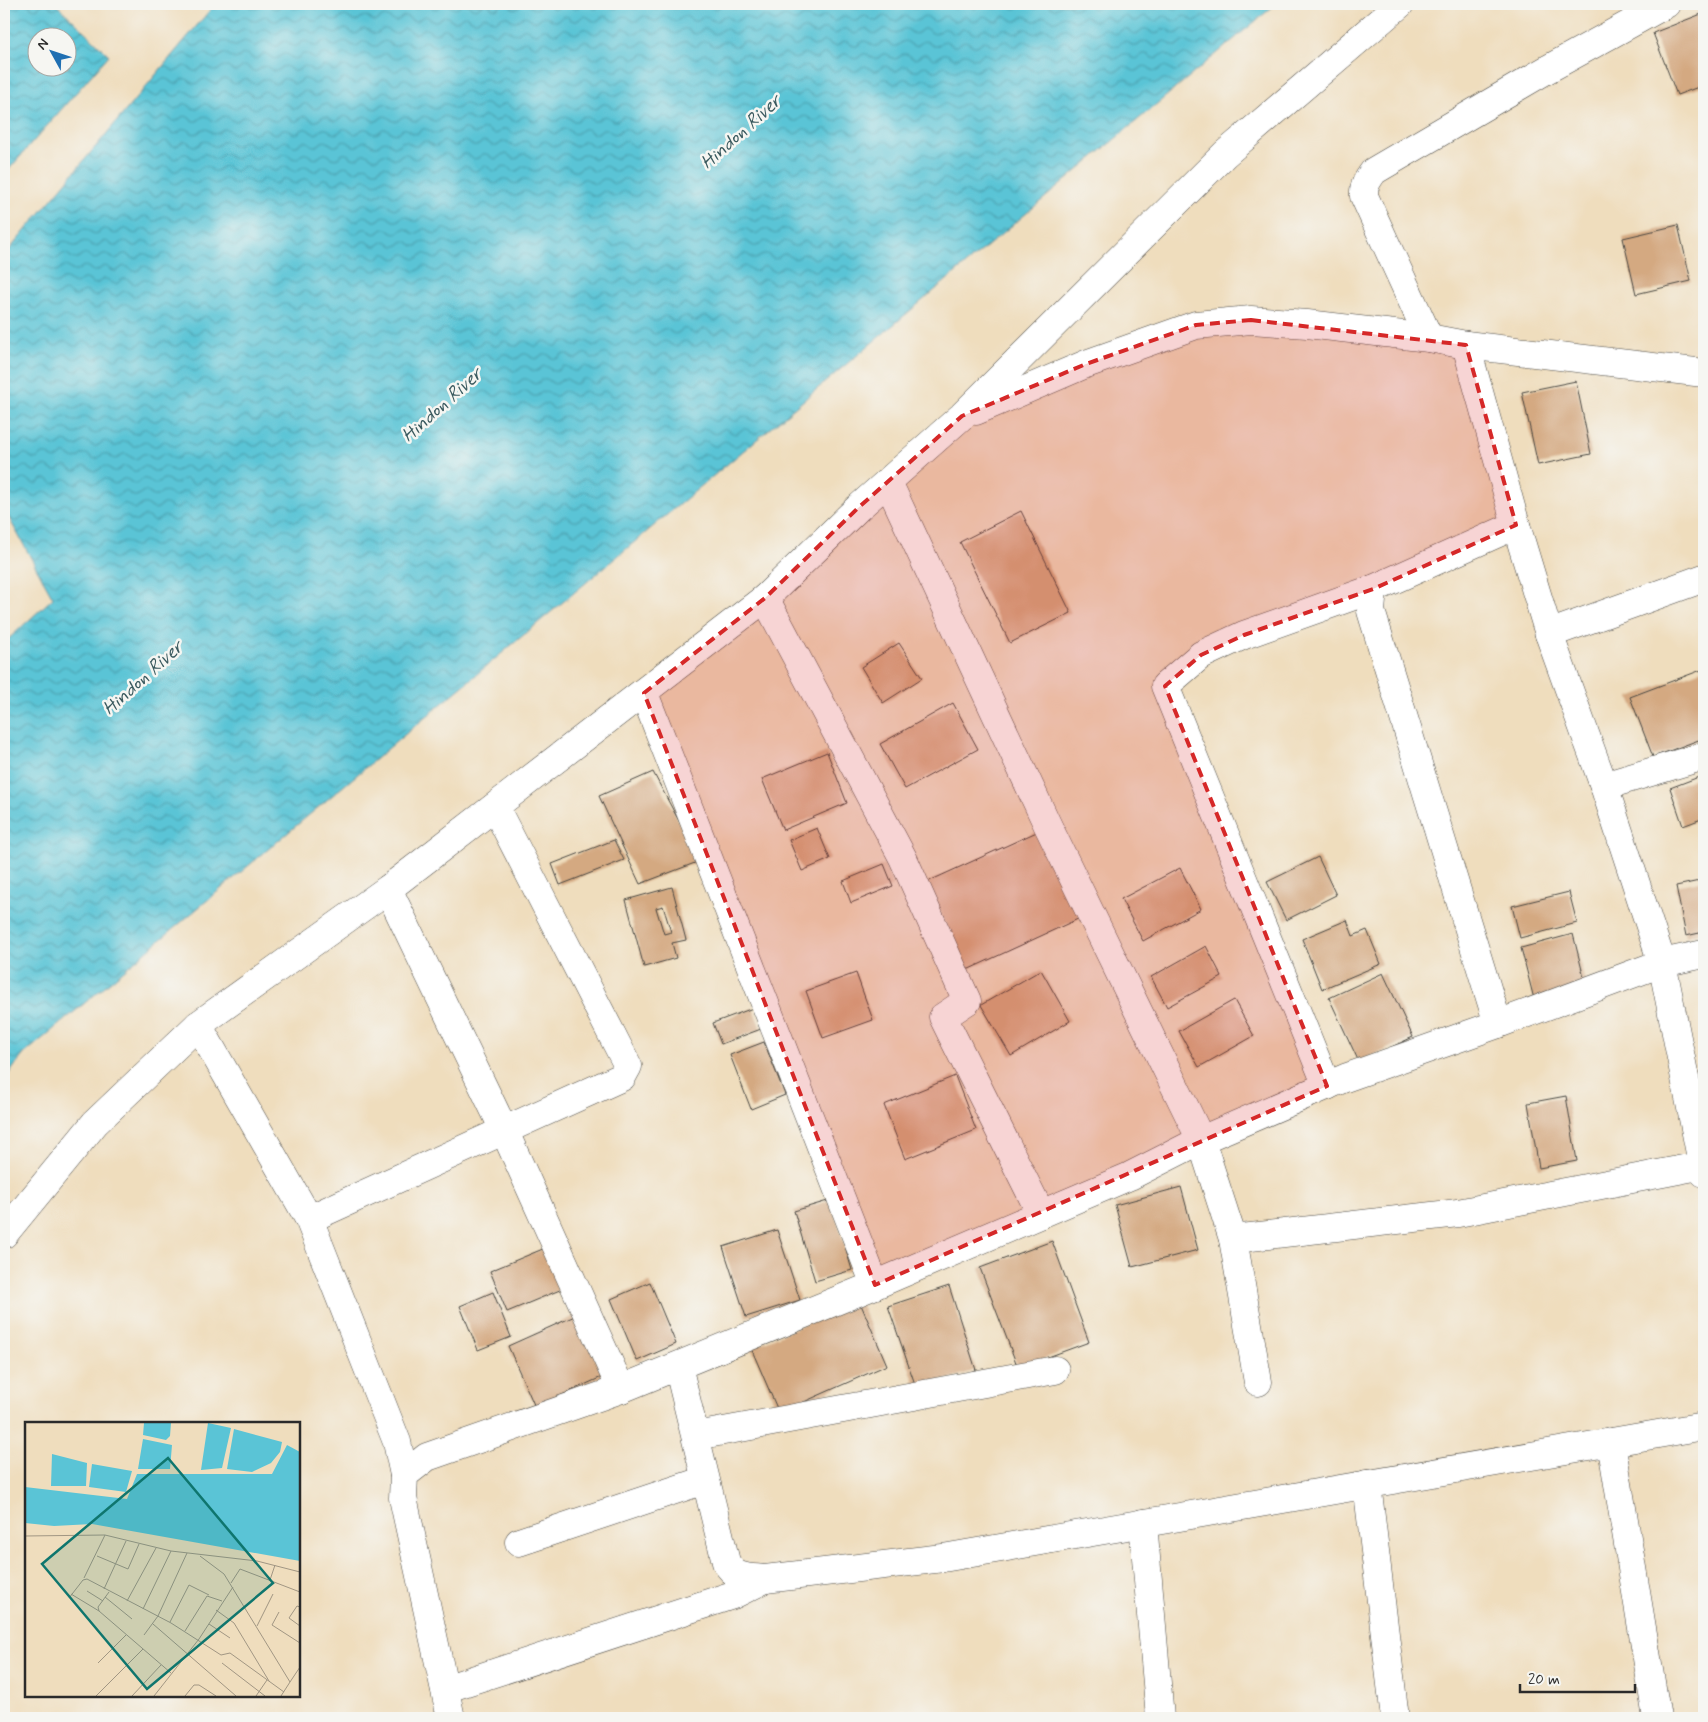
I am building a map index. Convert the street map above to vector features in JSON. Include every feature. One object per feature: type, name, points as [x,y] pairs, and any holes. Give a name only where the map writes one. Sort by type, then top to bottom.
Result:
[{"type":"street","points":[[4,1234],[95,1122],[198,1025],[388,889],[765,598],[858,508],[962,416],[1226,154],[1400,4]]},
{"type":"street","points":[[1428,338],[1364,196],[1363,189],[1368,179],[1374,172],[1490,103],[1666,4]]},
{"type":"street","points":[[962,416],[1086,364],[1196,325],[1251,320],[1307,324],[1428,338],[1466,345],[1704,373]]},
{"type":"street","points":[[1233,1239],[1458,1213],[1704,1168],[1662,963],[1604,786],[1549,634],[1516,525],[1466,345]]},
{"type":"street","points":[[888,482],[1048,826],[1201,1140],[1233,1239],[1258,1382]]},
{"type":"street","points":[[1327,1086],[1165,686],[1201,655],[1244,635],[1373,589],[1516,525]]},
{"type":"street","points":[[1549,634],[1704,578]]},
{"type":"street","points":[[1373,589],[1371,610],[1498,1024]]},
{"type":"street","points":[[765,598],[907,867],[967,1001],[943,1016],[1041,1214]]},
{"type":"street","points":[[644,693],[875,1285]]},
{"type":"street","points":[[1604,786],[1704,756]]},
{"type":"street","points":[[309,1219],[622,1077],[628,1066],[495,807]]},
{"type":"street","points":[[388,889],[504,1130],[621,1389]]},
{"type":"street","points":[[404,1475],[427,1457],[621,1389],[875,1285],[1130,1176],[1201,1140],[1327,1086],[1662,963],[1704,954]]},
{"type":"street","points":[[198,1025],[309,1219],[397,1442],[404,1475],[403,1498],[451,1718]]},
{"type":"street","points":[[678,1366],[726,1562],[730,1570],[739,1576],[766,1579]]},
{"type":"street","points":[[696,1436],[1055,1370]]},
{"type":"street","points":[[445,1690],[733,1595],[775,1576],[943,1558],[1704,1426]]},
{"type":"street","points":[[1611,1442],[1657,1718]]},
{"type":"street","points":[[520,1542],[705,1480]]},
{"type":"street","points":[[1367,1484],[1395,1718]]},
{"type":"street","points":[[1143,1523],[1160,1718]]},
{"type":"highlighted area","points":[[1251,320],[1466,345],[1516,525],[1373,589],[1244,635],[1201,655],[1165,686],[1327,1086],[875,1285],[644,693],[765,598],[858,508],[962,416],[1086,364],[1196,325]]},
{"type":"water","points":[[4,4],[56,4],[109,55],[4,175]]},
{"type":"water","name":"Hindon River","points":[[215,4],[1276,4],[24,1054],[4,1080],[4,643],[53,598],[4,509],[4,256]]},
{"type":"building","points":[[1704,13],[1704,85],[1677,95],[1653,33]]},
{"type":"building","points":[[1678,225],[1691,281],[1636,294],[1623,238]]},
{"type":"building","points":[[1576,381],[1591,454],[1538,465],[1522,392]]},
{"type":"building","points":[[1021,511],[1071,613],[1010,643],[960,542]]},
{"type":"building","points":[[899,643],[922,678],[883,703],[861,667]]},
{"type":"building","points":[[1704,669],[1704,738],[1653,757],[1630,697]]},
{"type":"building","points":[[953,703],[978,749],[905,789],[880,744]]},
{"type":"building","points":[[827,752],[847,803],[783,830],[762,779]]},
{"type":"building","points":[[653,772],[700,861],[640,884],[599,796]]},
{"type":"building","points":[[1704,775],[1704,818],[1683,826],[1670,788]]},
{"type":"building","points":[[817,828],[830,859],[802,871],[789,840]]},
{"type":"building","points":[[1041,830],[1080,918],[967,970],[927,882]]},
{"type":"building","points":[[614,840],[624,860],[560,885],[552,864]]},
{"type":"building","points":[[1318,857],[1336,895],[1286,920],[1267,882]]},
{"type":"building","points":[[884,864],[893,886],[851,903],[843,881]]},
{"type":"building","points":[[1180,868],[1201,909],[1143,941],[1121,899]]},
{"type":"building","points":[[1704,880],[1704,932],[1686,936],[1676,886]]},
{"type":"building","points":[[672,887],[686,940],[672,943],[676,958],[644,967],[626,900]],"holes":[[[663,906],[671,932],[664,934],[656,908]]]},
{"type":"building","points":[[1569,892],[1577,923],[1520,938],[1512,906]]},
{"type":"building","points":[[1347,920],[1353,936],[1367,930],[1381,964],[1322,989],[1302,939]]},
{"type":"building","points":[[1573,934],[1586,986],[1534,999],[1521,948]]},
{"type":"building","points":[[1206,946],[1222,977],[1167,1007],[1151,977]]},
{"type":"building","points":[[1041,970],[1070,1021],[1011,1056],[981,1005]]},
{"type":"building","points":[[856,973],[873,1020],[823,1038],[806,991]]},
{"type":"building","points":[[1383,973],[1413,1037],[1359,1062],[1329,998]]},
{"type":"building","points":[[1234,1000],[1254,1036],[1199,1067],[1179,1031]]},
{"type":"building","points":[[753,1008],[761,1029],[721,1044],[713,1023]]},
{"type":"building","points":[[764,1042],[785,1095],[751,1109],[730,1055]]},
{"type":"building","points":[[955,1076],[976,1130],[905,1159],[884,1105]]},
{"type":"building","points":[[1566,1096],[1577,1161],[1539,1168],[1528,1103]]},
{"type":"building","points":[[1181,1187],[1198,1250],[1132,1267],[1115,1205]]},
{"type":"building","points":[[831,1200],[852,1270],[815,1281],[794,1211]]},
{"type":"building","points":[[777,1230],[800,1300],[746,1317],[723,1247]]},
{"type":"building","points":[[1052,1241],[1089,1342],[1018,1368],[980,1268]]},
{"type":"building","points":[[550,1246],[567,1287],[507,1312],[490,1271]]},
{"type":"building","points":[[650,1282],[676,1344],[637,1361],[611,1299]]},
{"type":"building","points":[[949,1286],[976,1370],[917,1390],[888,1306]]},
{"type":"building","points":[[493,1292],[511,1337],[478,1350],[460,1306]]},
{"type":"building","points":[[859,1300],[887,1365],[779,1413],[751,1348]]},
{"type":"building","points":[[577,1315],[604,1376],[535,1407],[508,1346]]}]
